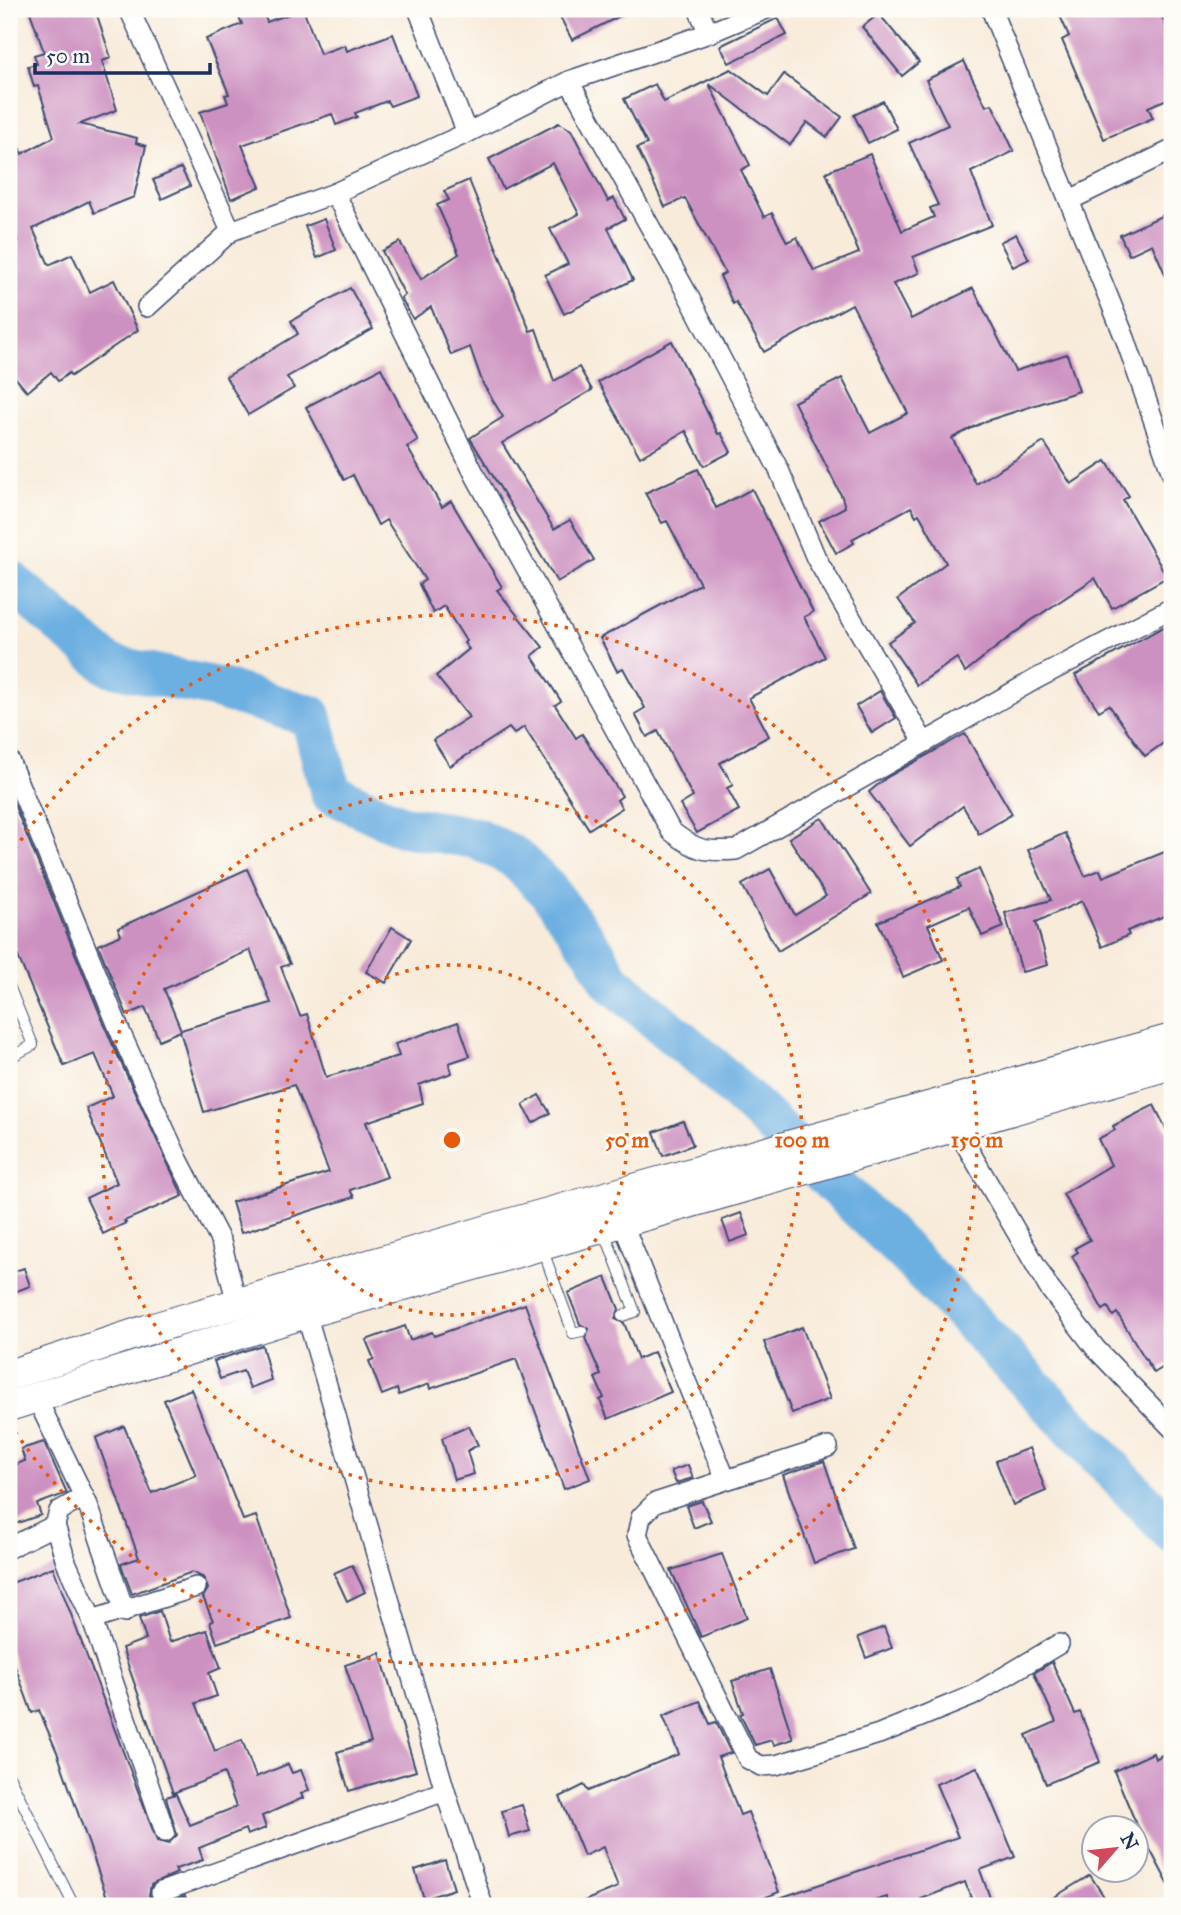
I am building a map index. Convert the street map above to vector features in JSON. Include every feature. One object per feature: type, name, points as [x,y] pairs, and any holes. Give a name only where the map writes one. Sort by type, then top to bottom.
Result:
[{"type":"main road","points":[[9,1376],[237,1303],[512,1223],[778,1165],[820,1153],[1172,1039]]},
{"type":"main road","points":[[820,1153],[955,1126],[1172,1064]]},
{"type":"main road","points":[[23,1401],[306,1313],[613,1226],[778,1165]]},
{"type":"street","points":[[128,9],[231,230]]},
{"type":"street","points":[[418,9],[467,133]]},
{"type":"street","points":[[698,9],[709,33]]},
{"type":"street","points":[[147,307],[231,230],[335,193],[467,133],[569,81],[709,33],[766,9]]},
{"type":"street","points":[[991,9],[1125,338],[1172,474]]},
{"type":"street","points":[[569,81],[688,295],[755,423],[779,470],[817,558],[865,646],[924,743]]},
{"type":"street","points":[[1070,200],[1172,150]]},
{"type":"street","points":[[335,193],[477,478],[671,831],[691,848],[709,852],[736,850],[924,743],[1172,608]]},
{"type":"street","points":[[9,760],[122,1036],[177,1157],[221,1242],[237,1303]]},
{"type":"street","points":[[955,1126],[1049,1288],[1096,1349],[1172,1428]]},
{"type":"street","points":[[613,1226],[725,1478]]},
{"type":"street","points":[[306,1313],[445,1791],[483,1906]]},
{"type":"street","points":[[23,1401],[84,1497],[114,1574],[125,1612]]},
{"type":"street","points":[[828,1447],[725,1478],[655,1503],[640,1517],[637,1535],[748,1759],[761,1766],[830,1751],[972,1696],[1059,1644]]},
{"type":"street","points":[[84,1497],[59,1511],[55,1525],[66,1562],[92,1620],[165,1832]]},
{"type":"street","points":[[9,1548],[55,1525]]},
{"type":"street","points":[[92,1620],[125,1612],[196,1587]]},
{"type":"street","points":[[161,1892],[445,1791]]},
{"type":"lane","points":[[9,986],[33,1045],[9,1058]]},
{"type":"lane","points":[[613,1226],[635,1311],[621,1316]]},
{"type":"lane","points":[[541,1247],[573,1333],[582,1331]]},
{"type":"lane","points":[[9,1776],[74,1906]]},
{"type":"building","points":[[29,9],[95,9],[111,58],[102,61],[117,110],[80,124],[137,138],[136,143],[146,146],[134,197],[94,213],[89,201],[33,229],[49,265],[72,254],[90,292],[114,280],[138,330],[71,376],[69,373],[58,381],[51,372],[27,392],[9,370],[9,246],[18,242],[9,223],[9,127],[22,154],[54,137],[38,86],[34,87],[28,66],[37,64],[34,55],[44,52]]},
{"type":"building","points":[[261,9],[267,22],[303,9],[320,54],[345,45],[347,51],[393,34],[417,96],[390,106],[387,101],[355,113],[357,117],[336,125],[332,114],[242,145],[260,187],[231,199],[200,112],[228,103],[225,95],[229,94],[206,39],[242,24],[239,17]]},
{"type":"building","points":[[556,9],[634,9],[572,40]]},
{"type":"building","points":[[1057,9],[1159,9],[1172,40],[1172,97],[1148,107],[1153,118],[1104,139],[1062,40],[1069,36]]},
{"type":"building","points":[[879,14],[919,62],[902,76],[862,27]]},
{"type":"building","points":[[778,18],[787,35],[729,63],[720,46]]},
{"type":"building","points":[[964,61],[986,106],[992,104],[1014,151],[971,172],[992,225],[913,257],[919,273],[893,284],[911,319],[973,288],[1015,371],[1067,354],[1079,391],[986,421],[952,438],[976,484],[1044,442],[1071,484],[1106,461],[1129,496],[1123,500],[1167,577],[1112,608],[1095,578],[1029,622],[965,672],[957,658],[917,685],[888,642],[915,623],[898,599],[946,563],[919,514],[916,516],[911,507],[852,539],[854,543],[836,553],[819,521],[845,507],[794,402],[842,378],[870,433],[908,413],[852,304],[764,352],[736,302],[733,304],[720,276],[725,273],[685,198],[665,207],[637,148],[647,144],[624,99],[655,84],[664,102],[731,69],[768,96],[784,74],[842,117],[827,137],[807,122],[790,145],[709,84],[750,165],[741,170],[764,217],[772,213],[787,242],[797,237],[814,271],[859,253],[826,172],[870,154],[902,231],[934,217],[930,208],[938,205],[909,143],[948,125],[926,80]]},
{"type":"building","points":[[883,101],[897,129],[868,143],[854,115]]},
{"type":"building","points":[[559,123],[571,130],[608,201],[614,198],[625,219],[608,228],[633,280],[564,314],[545,275],[568,264],[550,229],[579,214],[553,163],[503,189],[489,159]]},
{"type":"building","points":[[181,168],[190,186],[162,199],[153,180]]},
{"type":"building","points":[[469,180],[530,331],[536,329],[554,381],[579,367],[592,390],[502,443],[554,529],[570,520],[594,560],[557,582],[470,438],[503,417],[483,384],[470,347],[451,355],[431,307],[413,319],[401,298],[405,295],[382,251],[400,242],[421,279],[459,254],[437,205],[449,200],[444,191]]},
{"type":"building","points":[[1172,211],[1172,290],[1152,244],[1129,255],[1120,235]]},
{"type":"building","points":[[324,219],[336,250],[317,258],[305,226]]},
{"type":"building","points":[[1016,234],[1029,259],[1013,267],[1000,242]]},
{"type":"building","points":[[350,288],[373,329],[287,377],[294,388],[248,415],[226,377],[298,334],[291,321]]},
{"type":"building","points":[[672,341],[718,434],[721,433],[731,452],[704,466],[686,431],[640,457],[598,382]]},
{"type":"building","points":[[381,368],[418,441],[407,447],[442,507],[451,501],[502,587],[497,590],[543,647],[532,656],[561,701],[555,705],[576,738],[582,734],[622,796],[617,800],[622,808],[589,829],[524,727],[514,734],[509,728],[450,766],[433,740],[469,717],[436,676],[469,649],[464,643],[466,641],[444,606],[433,613],[419,584],[425,580],[386,520],[378,525],[353,475],[344,480],[306,407]]},
{"type":"building","points":[[698,469],[716,508],[752,489],[813,612],[804,617],[825,657],[749,698],[769,736],[720,763],[733,785],[727,788],[739,810],[697,833],[680,805],[693,797],[658,731],[647,737],[635,714],[645,708],[623,668],[617,671],[600,638],[700,584],[667,521],[662,523],[645,493]]},
{"type":"building","points":[[1163,627],[1172,641],[1172,737],[1145,756],[1109,705],[1099,711],[1075,675]]},
{"type":"building","points":[[880,691],[896,718],[872,733],[856,706]]},
{"type":"building","points":[[965,734],[1012,814],[979,834],[963,806],[910,846],[869,792],[886,778]]},
{"type":"building","points":[[9,792],[111,1041],[183,1196],[124,1221],[126,1223],[103,1234],[86,1198],[117,1183],[86,1108],[113,1096],[95,1054],[64,1066],[9,935]]},
{"type":"building","points":[[822,818],[871,894],[778,951],[742,885],[770,869],[795,915],[826,896],[789,838]]},
{"type":"building","points":[[1065,833],[1085,876],[1100,870],[1103,877],[1172,849],[1172,913],[1127,931],[1129,935],[1102,947],[1082,901],[1036,922],[1048,965],[1022,972],[1005,913],[1051,900],[1028,850]]},
{"type":"building","points":[[247,869],[290,964],[281,967],[300,1016],[307,1014],[326,1077],[399,1056],[395,1044],[458,1022],[470,1056],[449,1063],[452,1073],[419,1085],[423,1103],[366,1122],[387,1177],[350,1190],[354,1197],[241,1233],[232,1202],[329,1172],[294,1085],[204,1112],[180,1031],[159,1040],[145,1007],[127,1015],[98,945],[121,935],[118,928]],"holes":[[[250,950],[271,1003],[181,1030],[164,989]]]},
{"type":"building","points":[[979,869],[1004,927],[982,936],[969,907],[928,925],[943,960],[903,977],[878,922],[960,887],[957,879]]},
{"type":"building","points":[[392,927],[411,939],[386,983],[366,972]]},
{"type":"building","points":[[539,1095],[550,1113],[533,1123],[523,1105]]},
{"type":"building","points":[[1154,1105],[1172,1141],[1172,1362],[1154,1373],[1117,1313],[1113,1316],[1108,1307],[1103,1310],[1072,1256],[1078,1252],[1075,1248],[1090,1240],[1063,1194],[1111,1165],[1098,1139],[1115,1130],[1113,1126]]},
{"type":"building","points":[[683,1121],[693,1145],[663,1156],[654,1132]]},
{"type":"building","points":[[741,1213],[749,1235],[730,1242],[722,1220]]},
{"type":"building","points":[[24,1268],[30,1286],[9,1294],[9,1273]]},
{"type":"building","points":[[606,1277],[619,1309],[615,1319],[624,1323],[638,1359],[654,1352],[671,1392],[608,1419],[600,1400],[604,1398],[595,1378],[601,1375],[585,1338],[589,1329],[580,1324],[568,1293]]},
{"type":"building","points":[[525,1304],[590,1479],[564,1489],[516,1359],[430,1389],[429,1384],[399,1395],[397,1389],[382,1395],[369,1361],[374,1359],[366,1340],[405,1326],[410,1340],[432,1332],[434,1336]]},
{"type":"building","points":[[802,1327],[830,1399],[792,1413],[764,1342]]},
{"type":"building","points":[[262,1345],[271,1380],[250,1388],[243,1371],[220,1379],[214,1361]]},
{"type":"building","points":[[191,1389],[243,1520],[256,1516],[291,1618],[217,1643],[210,1622],[213,1621],[203,1597],[208,1589],[204,1578],[192,1572],[132,1594],[121,1564],[139,1558],[96,1438],[124,1426],[152,1493],[196,1475],[164,1400]]},
{"type":"building","points":[[469,1426],[478,1445],[467,1451],[474,1474],[454,1480],[442,1438]]},
{"type":"building","points":[[44,1442],[67,1493],[37,1504],[41,1515],[9,1526],[9,1467],[25,1461],[21,1449]]},
{"type":"building","points":[[1029,1448],[1046,1491],[1013,1505],[996,1461]]},
{"type":"building","points":[[824,1461],[854,1549],[814,1563],[783,1475]]},
{"type":"building","points":[[688,1465],[693,1478],[676,1483],[671,1471]]},
{"type":"building","points":[[702,1501],[711,1521],[694,1528],[686,1506]]},
{"type":"building","points":[[722,1554],[747,1618],[701,1637],[671,1570]]},
{"type":"building","points":[[352,1565],[365,1592],[347,1601],[334,1573]]},
{"type":"building","points":[[53,1567],[157,1841],[168,1844],[177,1835],[166,1797],[176,1794],[190,1825],[236,1807],[224,1773],[173,1793],[122,1648],[146,1639],[139,1618],[160,1611],[170,1642],[207,1630],[221,1668],[209,1673],[217,1696],[196,1703],[215,1751],[242,1740],[256,1777],[288,1764],[292,1773],[301,1770],[309,1790],[301,1794],[303,1798],[262,1816],[266,1828],[247,1835],[245,1829],[199,1848],[203,1860],[175,1869],[177,1873],[151,1885],[149,1895],[154,1902],[164,1904],[185,1896],[189,1906],[110,1906],[57,1752],[39,1710],[32,1713],[9,1649],[9,1584]]},
{"type":"building","points":[[884,1627],[892,1648],[866,1658],[858,1637]]},
{"type":"building","points":[[380,1653],[416,1771],[349,1791],[337,1752],[371,1742],[345,1665]]},
{"type":"building","points":[[1052,1662],[1075,1714],[1080,1712],[1100,1762],[1046,1784],[1026,1735],[1056,1722],[1034,1673]]},
{"type":"building","points":[[770,1669],[793,1739],[774,1745],[772,1740],[755,1745],[740,1714],[743,1713],[732,1681]]},
{"type":"building","points":[[700,1701],[710,1724],[716,1722],[731,1753],[718,1757],[740,1815],[748,1812],[779,1892],[743,1906],[572,1906],[618,1887],[603,1847],[584,1856],[560,1797],[584,1785],[588,1791],[679,1754],[663,1716]]},
{"type":"building","points":[[1172,1750],[1172,1891],[1150,1849],[1150,1814],[1132,1814],[1114,1771],[1153,1753],[1155,1759]]},
{"type":"building","points":[[977,1767],[1015,1857],[980,1870],[993,1906],[974,1906],[965,1882],[921,1899],[924,1906],[890,1906],[887,1897],[858,1906],[765,1906],[765,1903],[958,1837],[936,1784]]},
{"type":"building","points":[[522,1805],[530,1831],[509,1837],[502,1811]]},
{"type":"building","points":[[445,1860],[454,1889],[424,1899],[415,1870]]},
{"type":"building","points":[[1080,1881],[1080,1884],[1096,1884],[1110,1906],[1040,1906]]},
{"type":"waterway","points":[[9,580],[109,665],[217,688],[311,716],[331,793],[402,826],[476,838],[514,857],[547,889],[595,953],[610,980],[710,1065],[905,1252],[1172,1532]]}]
